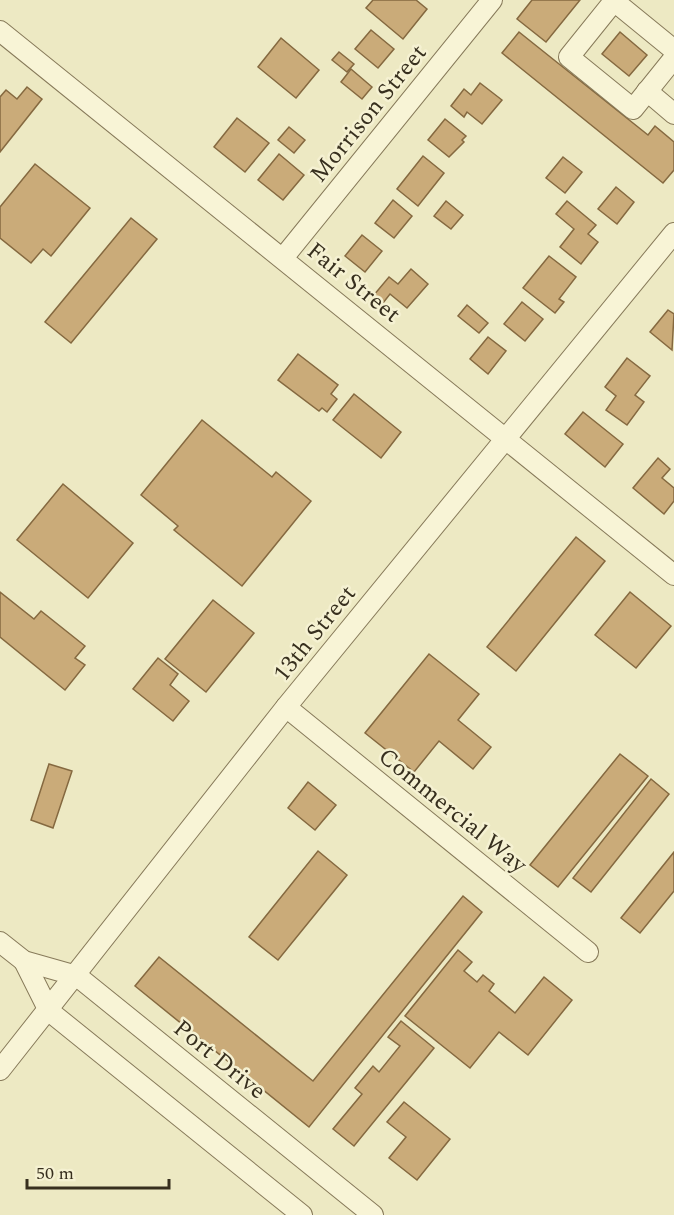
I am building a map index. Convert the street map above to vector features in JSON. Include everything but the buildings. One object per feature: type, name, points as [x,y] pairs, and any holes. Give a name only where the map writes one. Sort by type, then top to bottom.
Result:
[{"type":"street","name":"Morrison Street","points":[[283,258],[492,0]]},
{"type":"street","points":[[674,50],[614,1],[569,57],[633,109],[674,58]]},
{"type":"street","name":"Fair Street","points":[[0,30],[674,575]]},
{"type":"street","points":[[647,91],[674,114]]},
{"type":"street","name":"13th Street","points":[[0,1071],[286,707],[674,232]]},
{"type":"street","name":"Commercial Way","points":[[286,707],[588,952]]},
{"type":"street","name":"Port Drive","points":[[0,942],[24,962],[49,1011],[302,1215]]},
{"type":"street","name":"Port Drive","points":[[24,962],[76,976],[373,1215]]}]
